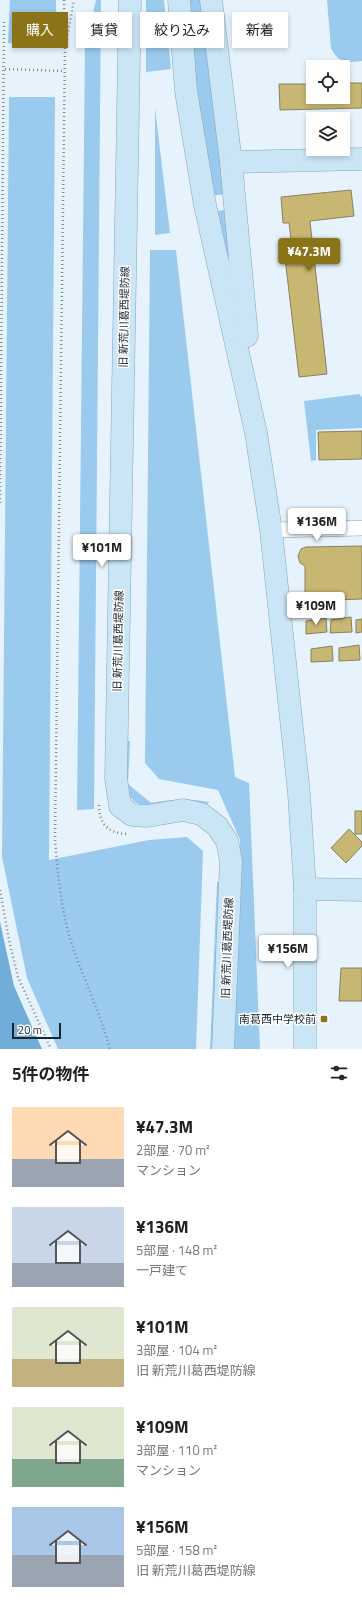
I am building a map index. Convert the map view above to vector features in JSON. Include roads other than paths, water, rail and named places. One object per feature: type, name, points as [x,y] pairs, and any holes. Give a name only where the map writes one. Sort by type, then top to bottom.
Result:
[{"type":"street","name":"旧 新荒川葛西堤防線","points":[[130,0],[116,778],[120,806],[132,815],[147,816],[183,810],[201,814],[218,826],[227,841],[231,861],[223,1049]]},
{"type":"street","points":[[179,0],[186,91],[205,205],[256,433]]},
{"type":"street","points":[[211,0],[231,162],[256,433],[271,530],[299,794],[305,889],[305,1049]]},
{"type":"street","points":[[231,162],[362,159]]},
{"type":"street","points":[[271,530],[362,528]]},
{"type":"street","points":[[305,889],[362,890]]},
{"type":"place","name":"南葛西中学校前","points":[[324,1019]]}]
